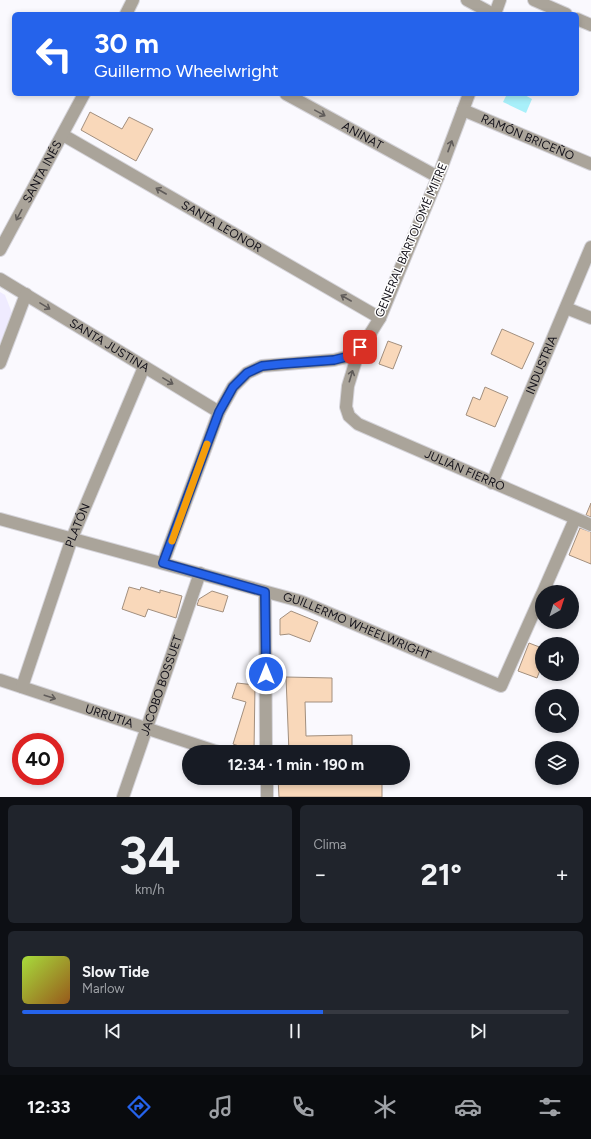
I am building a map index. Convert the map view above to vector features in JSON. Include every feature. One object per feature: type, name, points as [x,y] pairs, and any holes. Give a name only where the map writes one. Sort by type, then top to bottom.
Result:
[{"type":"street","points":[[467,0],[490,12]]},
{"type":"street","points":[[495,12],[500,0]]},
{"type":"street","points":[[534,0],[561,12]]},
{"type":"street","points":[[579,20],[591,25]]},
{"type":"street","name":"SANTA INÉS","points":[[0,250],[83,96]]},
{"type":"street","name":"ANINAT","points":[[290,96],[438,177]]},
{"type":"street","name":"GENERAL BARTOLOMÉ MITRE","points":[[346,407],[348,386],[360,347],[380,318],[438,177],[468,96]]},
{"type":"street","name":"RAMÓN BRICEÑO","points":[[463,110],[591,164]]},
{"type":"street","name":"SANTA LEONOR","points":[[63,135],[380,318]]},
{"type":"street","name":"INDUSTRIA","points":[[492,483],[591,247]]},
{"type":"street","name":"SANTA JUSTINA","points":[[0,278],[219,412]]},
{"type":"street","points":[[0,363],[26,294]]},
{"type":"street","points":[[566,308],[591,318]]},
{"type":"street","points":[[163,563],[219,412],[233,387],[247,373],[262,366],[334,360],[346,357],[360,347]]},
{"type":"street","name":"PLATÓN","points":[[22,687],[72,538],[144,367]]},
{"type":"street","name":"JULIÁN FIERRO","points":[[346,407],[349,416],[358,424],[591,525]]},
{"type":"street","name":"GUILLERMO WHEELWRIGHT","points":[[0,518],[300,601],[501,686],[535,609]]},
{"type":"street","points":[[546,585],[575,519]]},
{"type":"street","name":"JACOBO BOSSUET","points":[[123,797],[200,573]]},
{"type":"street","points":[[265,592],[266,745]]},
{"type":"street","name":"URRUTIA","points":[[0,680],[197,745]]},
{"type":"street","points":[[267,785],[267,797]]},
{"type":"shaded area","points":[[0,292],[5,295],[12,313],[0,344]]},
{"type":"water","points":[[506,96],[527,96],[532,99],[526,113],[503,102]]},
{"type":"building","points":[[90,112],[122,129],[129,117],[153,129],[136,161],[81,130]]},
{"type":"building","points":[[502,329],[534,343],[522,369],[491,354]]},
{"type":"building","points":[[388,341],[402,346],[393,369],[379,364]]},
{"type":"building","points":[[485,387],[508,397],[495,427],[466,415],[473,397],[480,400]]},
{"type":"building","points":[[591,503],[591,517],[586,515]]},
{"type":"building","points":[[580,528],[591,532],[591,564],[569,555]]},
{"type":"building","points":[[129,587],[140,590],[141,587],[160,593],[160,590],[182,596],[176,618],[148,609],[145,617],[122,609]]},
{"type":"building","points":[[212,591],[228,596],[223,612],[197,605],[199,599]]},
{"type":"building","points":[[291,611],[318,622],[310,642],[289,634],[280,635],[280,619]]},
{"type":"building","points":[[529,643],[535,645],[535,677],[518,671]]},
{"type":"building","points":[[286,677],[332,678],[332,702],[305,702],[306,736],[352,735],[352,745],[289,745]]},
{"type":"building","points":[[237,683],[255,685],[254,745],[233,744],[246,702],[232,698]]},
{"type":"building","points":[[278,785],[382,785],[382,797],[279,797]]},
{"type":"slow traffic","points":[[172,541],[207,444]]},
{"type":"route","points":[[266,674],[265,592],[163,563],[219,412],[233,387],[247,373],[262,366],[334,360],[346,357],[360,347]]}]
